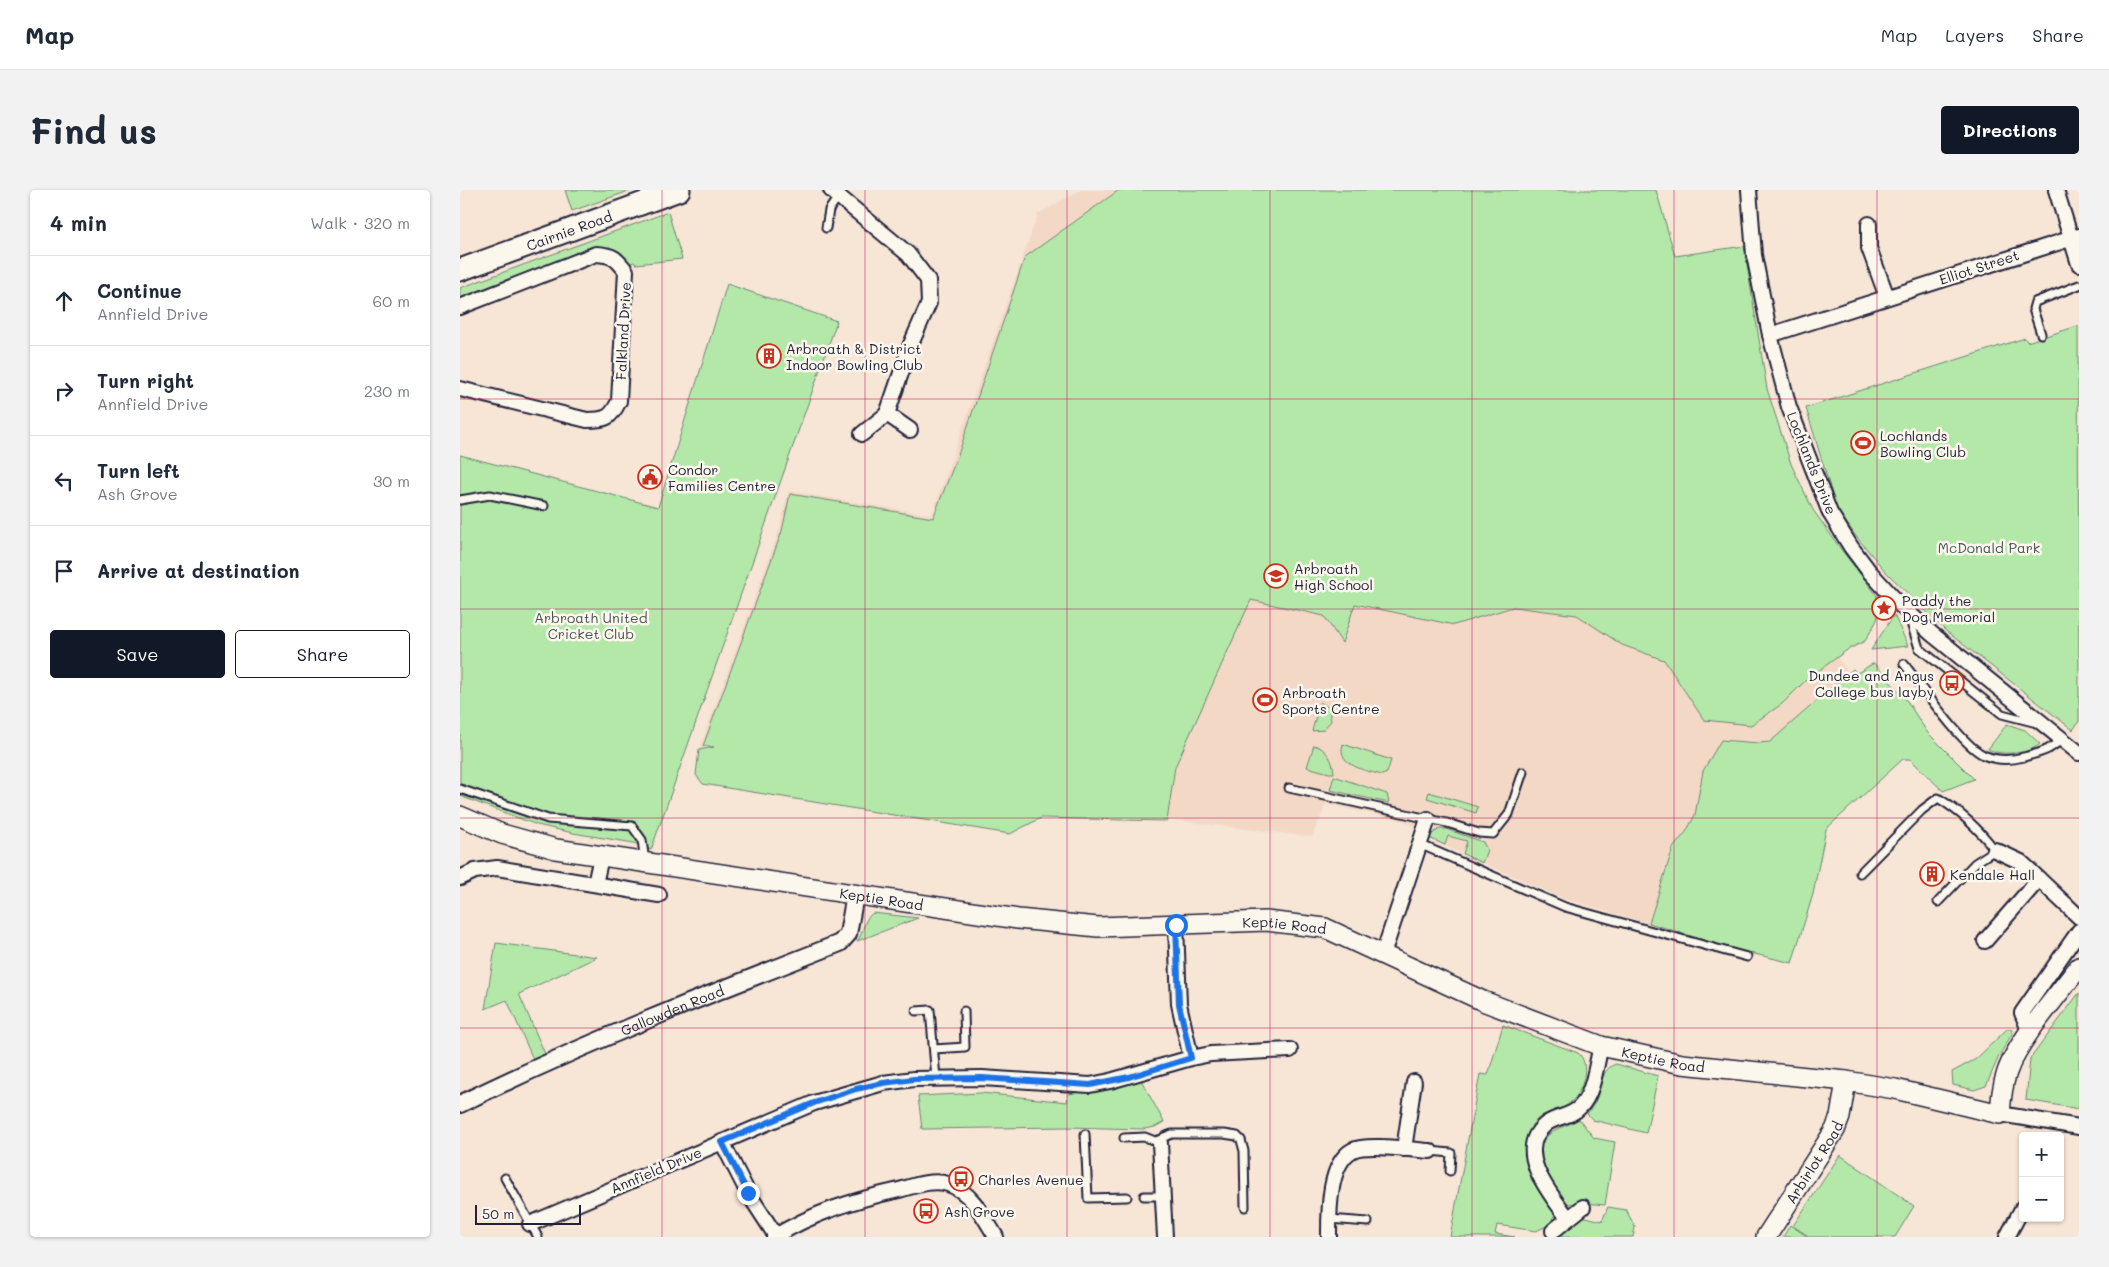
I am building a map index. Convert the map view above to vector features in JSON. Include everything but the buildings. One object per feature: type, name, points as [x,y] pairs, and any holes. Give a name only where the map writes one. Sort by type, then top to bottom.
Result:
[{"type":"main road","name":"Cairnie Road","points":[[460,270],[680,190]]},
{"type":"main road","name":"Keptie Road","points":[[460,816],[525,841],[556,849],[1018,919],[1098,927],[1266,921],[1325,928],[1483,1001],[1601,1046],[1682,1064],[1846,1081],[1895,1089],[2000,1114]]},
{"type":"main road","points":[[2000,1114],[2002,1089],[2008,1070],[2030,1033],[2079,967]]},
{"type":"main road","name":"Arbirlot Road","points":[[1766,1237],[1835,1130],[1840,1116],[1846,1081]]},
{"type":"street","name":"Lochlands Drive","points":[[1749,190],[1754,255],[1770,335],[1789,407],[1830,513],[1851,547],[1869,571],[1908,612],[2079,753]]},
{"type":"street","points":[[2056,190],[2075,237],[2079,264]]},
{"type":"street","points":[[834,193],[908,254],[928,280],[929,303],[911,344],[888,414],[862,434]]},
{"type":"street","points":[[1869,224],[1869,248],[1887,296]]},
{"type":"street","name":"Elliot Street","points":[[1770,335],[2075,237]]},
{"type":"street","name":"Falkland Drive","points":[[460,307],[596,254],[610,255],[620,262],[626,271],[619,401],[614,413],[602,420],[587,420],[460,389]]},
{"type":"street","points":[[888,414],[910,430]]},
{"type":"street","points":[[1383,954],[1418,844],[1428,819]]},
{"type":"street","points":[[1995,850],[2021,862],[2079,917]]},
{"type":"street","points":[[595,884],[601,857]]},
{"type":"street","points":[[460,878],[475,870],[497,868],[659,895]]},
{"type":"street","points":[[1985,941],[2038,879]]},
{"type":"street","name":"Gallowden Road","points":[[460,1104],[515,1077],[660,1013],[840,943],[848,934],[855,895]]},
{"type":"street","points":[[1176,925],[1179,1004],[1191,1058]]},
{"type":"street","points":[[2030,1033],[2022,1013],[2079,931]]},
{"type":"street","points":[[1568,1218],[1539,1178],[1533,1141],[1536,1134],[1546,1123],[1571,1114],[1586,1100],[1601,1046]]},
{"type":"street","name":"Annfield Drive","points":[[530,1224],[814,1103],[856,1089],[891,1082],[936,1078],[982,1078],[1090,1085],[1129,1077],[1191,1058],[1228,1052],[1290,1050]]},
{"type":"street","points":[[1404,1149],[1414,1082]]},
{"type":"street","points":[[2000,1114],[2062,1130],[2079,1127]]},
{"type":"street","points":[[722,1142],[748,1193],[775,1236],[806,1219],[851,1202],[927,1183],[948,1184],[968,1196],[980,1210],[996,1237]]},
{"type":"street","points":[[1160,1143],[1165,1237]]},
{"type":"street","points":[[1329,1237],[1329,1209],[1336,1170],[1342,1158],[1353,1150],[1364,1147],[1430,1151]]},
{"type":"street","points":[[1553,1230],[1583,1207]]},
{"type":"street","points":[[2007,1237],[2019,1214]]},
{"type":"lane","points":[[826,228],[834,193]]},
{"type":"lane","points":[[2041,334],[2033,308],[2035,302],[2079,285]]},
{"type":"lane","points":[[460,500],[490,494],[544,506]]},
{"type":"lane","points":[[1908,612],[1919,648],[2002,714],[2045,724]]},
{"type":"lane","points":[[1904,664],[1969,746],[1985,756],[1998,760],[2015,759],[2048,751],[2062,739]]},
{"type":"lane","points":[[1289,788],[1428,819],[1479,833],[1493,834],[1509,814],[1523,772]]},
{"type":"lane","points":[[460,789],[548,819],[632,826],[642,840],[645,863]]},
{"type":"lane","points":[[1860,873],[1922,810],[1938,798],[1955,808],[1982,834],[1995,850],[1975,864],[1938,902]]},
{"type":"lane","points":[[1418,844],[1565,907],[1747,956]]},
{"type":"lane","points":[[916,1011],[930,1010],[936,1078]]},
{"type":"lane","points":[[934,1049],[965,1047],[964,1011]]},
{"type":"lane","points":[[1085,1134],[1088,1198],[1127,1197]]},
{"type":"lane","points":[[1124,1138],[1145,1137],[1160,1143],[1164,1137],[1172,1134],[1224,1134],[1236,1136],[1241,1140],[1244,1151],[1244,1207]]},
{"type":"lane","points":[[1430,1151],[1452,1153],[1450,1171]]},
{"type":"lane","points":[[504,1178],[538,1237]]},
{"type":"lane","points":[[1144,1196],[1163,1196]]},
{"type":"lane","points":[[1329,1219],[1368,1222]]},
{"type":"shaded area","name":"Arbroath High School","points":[[1081,190],[1651,190],[1811,621],[1843,665],[1903,759],[1826,829],[1813,894],[1792,963],[1730,948],[1562,898],[1431,840],[1406,821],[1326,804],[1312,837],[1182,821],[1041,818],[1010,834],[703,784],[696,775],[699,750],[779,531],[788,491],[932,515],[1038,214]]},
{"type":"green space","points":[[565,190],[632,190],[572,211]]},
{"type":"green space","name":"Arbroath High School","points":[[1119,190],[1656,190],[1675,256],[1744,246],[1767,389],[1791,464],[1813,510],[1876,594],[1880,607],[1877,620],[1865,641],[1847,650],[1806,680],[1782,704],[1751,725],[1704,720],[1664,660],[1622,645],[1577,615],[1513,607],[1454,625],[1355,604],[1342,643],[1324,616],[1251,600],[1175,767],[1167,821],[1041,818],[1010,834],[703,784],[696,775],[699,750],[714,747],[703,746],[782,531],[790,494],[933,518],[958,455],[1025,257]]},
{"type":"green space","points":[[668,212],[682,259],[628,264],[619,254],[606,249],[460,300],[460,288]]},
{"type":"green space","name":"Arbroath United Cricket Club","points":[[727,284],[837,321],[651,850],[634,843],[537,825],[465,798],[460,795],[460,455],[658,507]]},
{"type":"green space","name":"McDonald Park","points":[[2078,326],[2079,721],[2073,730],[1946,631],[1885,571],[1855,535],[1836,507],[1806,408],[2025,338],[2027,342]]},
{"type":"green space","points":[[1894,615],[1908,646],[1871,650]]},
{"type":"green space","points":[[1874,663],[1907,701],[1927,732],[1974,779],[1943,791],[1910,759],[1903,759],[1826,829],[1813,894],[1792,963],[1730,948],[1649,923],[1673,848],[1686,832],[1695,815],[1703,771],[1721,740],[1770,742],[1853,669],[1857,673]]},
{"type":"green space","points":[[1320,702],[1329,708],[1331,721],[1323,730],[1312,731]]},
{"type":"green space","points":[[2007,724],[2025,730],[2040,744],[2029,750],[2015,753],[2000,753],[1988,749]]},
{"type":"green space","points":[[1343,744],[1391,760],[1387,773],[1382,775],[1355,766],[1344,758]]},
{"type":"green space","points":[[1314,745],[1326,752],[1334,773],[1307,767]]},
{"type":"green space","points":[[1334,776],[1387,794],[1389,803],[1330,790]]},
{"type":"green space","points":[[1429,792],[1478,807],[1476,813],[1427,798]]},
{"type":"green space","points":[[1440,829],[1446,829],[1483,842],[1487,850],[1482,863],[1463,854],[1467,841],[1448,836],[1445,845],[1427,837]]},
{"type":"green space","points":[[873,913],[918,918],[857,941],[865,922]]},
{"type":"green space","points":[[496,943],[597,957],[519,994],[545,1054],[533,1059],[507,1000],[485,1009]]},
{"type":"green space","points":[[2079,993],[2079,1109],[2026,1100],[2030,1059]]},
{"type":"green space","points":[[1503,1025],[1578,1053],[1584,1063],[1585,1070],[1582,1085],[1571,1102],[1566,1106],[1541,1116],[1531,1126],[1535,1128],[1531,1179],[1555,1214],[1549,1225],[1536,1231],[1497,1225],[1495,1234],[1515,1237],[1450,1237],[1480,1074],[1488,1075]]},
{"type":"green space","points":[[2008,1028],[2012,1030],[2012,1034],[1999,1056],[1986,1086],[1974,1090],[1953,1085],[1952,1072],[1976,1059]]},
{"type":"green space","points":[[1616,1064],[1658,1076],[1646,1133],[1593,1120],[1587,1114],[1595,1102],[1605,1073],[1611,1066]]},
{"type":"green space","points":[[1141,1080],[1164,1122],[1155,1127],[1144,1129],[1066,1127],[922,1129],[918,1096],[981,1093],[1067,1102],[1068,1094],[1118,1087]]},
{"type":"green space","points":[[1579,1119],[1594,1138],[1615,1142],[1605,1205],[1586,1203],[1566,1204],[1540,1169],[1539,1138],[1542,1135],[1545,1138],[1557,1129]]},
{"type":"green space","points":[[1840,1155],[1914,1206],[1895,1237],[1810,1237],[1793,1226]]},
{"type":"green space","points":[[1608,1207],[1626,1210],[1635,1227],[1633,1237],[1556,1237],[1582,1216],[1602,1221]]},
{"type":"green space","points":[[1790,1225],[1808,1237],[1783,1237]]},
{"type":"place","name":"Arbroath & District Indoor Bowling Club","points":[[769,356]]},
{"type":"place","name":"Lochlands Bowling Club","points":[[1863,443]]},
{"type":"place","name":"Condor Families Centre","points":[[650,477]]},
{"type":"place","name":"Arbroath High School","points":[[1276,576]]},
{"type":"place","name":"Paddy the Dog Memorial","points":[[1884,608]]},
{"type":"place","name":"Dundee and Angus College bus layby","points":[[1952,683]]},
{"type":"place","name":"Arbroath Sports Centre","points":[[1265,700]]},
{"type":"place","name":"Kendale Hall","points":[[1932,874]]},
{"type":"place","name":"Charles Avenue","points":[[961,1179]]},
{"type":"place","name":"Ash Grove","points":[[926,1211]]},
{"type":"route","points":[[748,1193],[722,1142],[814,1103],[856,1089],[883,1083],[936,1078],[982,1078],[1090,1085],[1129,1077],[1191,1058],[1179,1004],[1176,925]]}]
